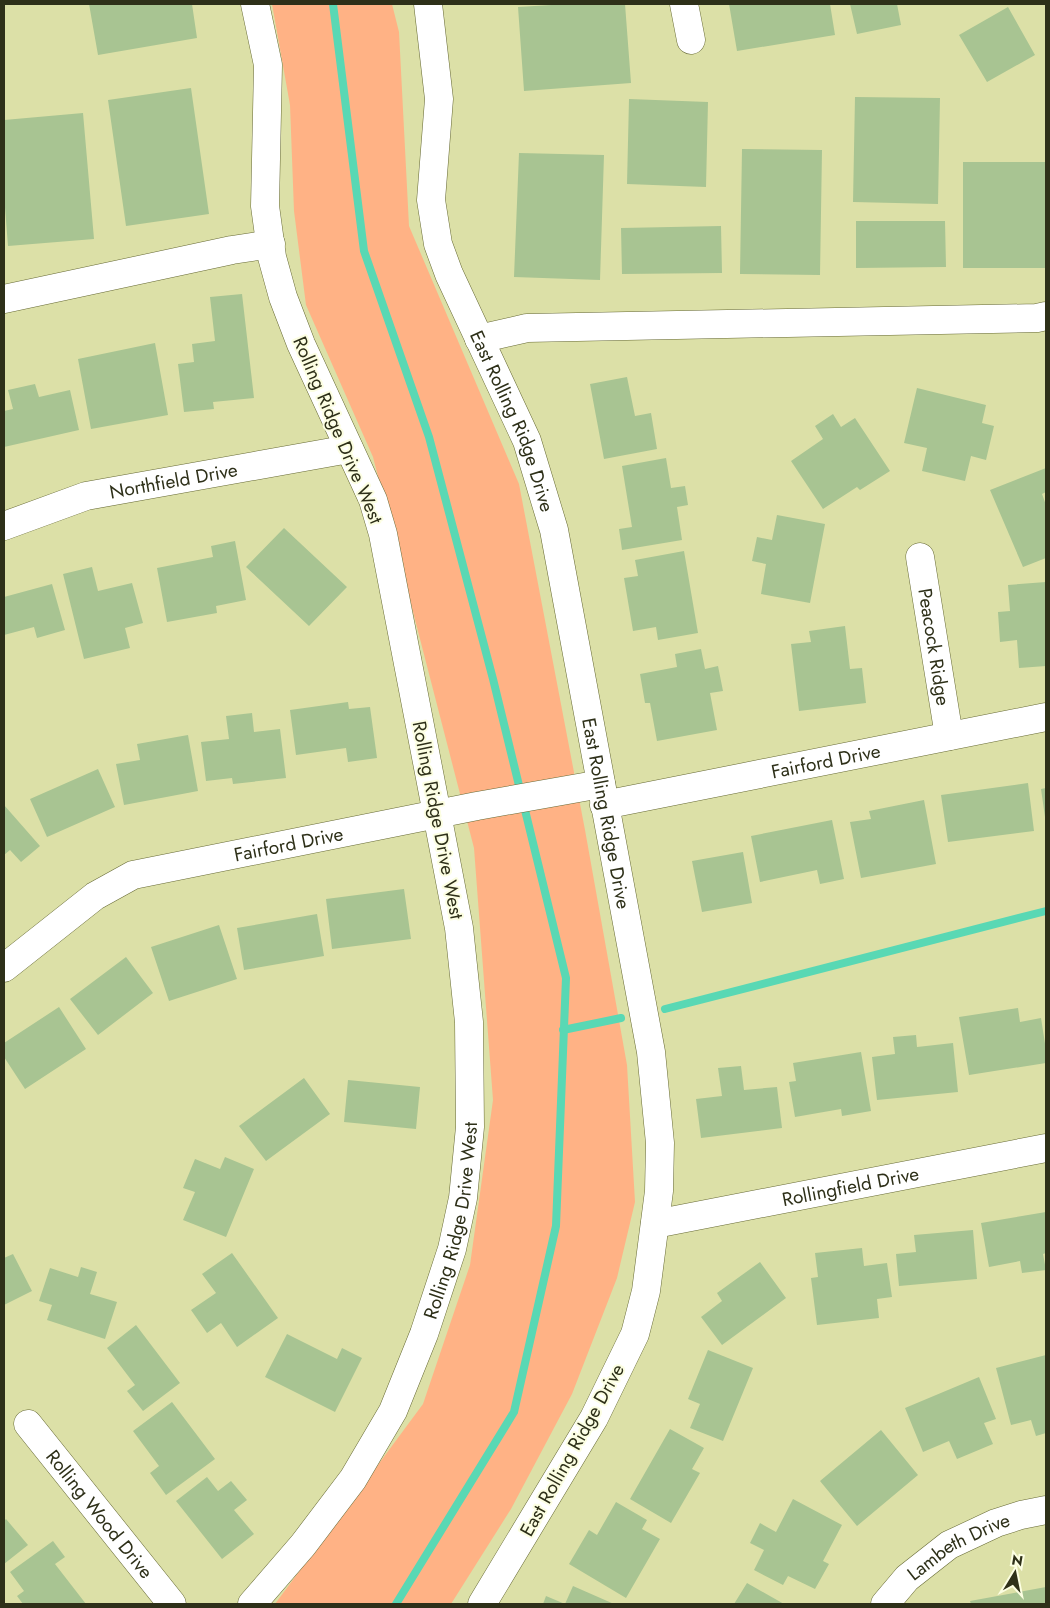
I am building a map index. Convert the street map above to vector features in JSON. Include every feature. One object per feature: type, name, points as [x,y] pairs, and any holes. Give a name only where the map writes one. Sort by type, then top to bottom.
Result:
[{"type":"street","name":"Rolling Ridge Drive West","points":[[252,1604],[303,1545],[353,1478],[393,1411],[424,1334],[452,1249],[463,1198],[470,1127],[469,1022],[459,928],[383,534],[373,500],[348,449],[282,297],[270,244],[266,206],[268,65],[255,4]]},
{"type":"street","name":"East Rolling Ridge Drive","points":[[428,4],[439,99],[431,200],[438,244],[449,274],[527,442],[554,530],[651,1052],[660,1143],[659,1190],[655,1224],[646,1291],[635,1334],[594,1418],[482,1604]]},
{"type":"street","points":[[684,4],[691,40]]},
{"type":"street","points":[[4,299],[232,250],[270,244]]},
{"type":"street","points":[[479,339],[527,328],[1027,318],[1046,316]]},
{"type":"street","name":"Northfield Drive","points":[[4,526],[86,496],[348,449]]},
{"type":"street","name":"Peacock Ridge","points":[[920,557],[949,736]]},
{"type":"street","name":"Fairford Drive","points":[[4,968],[95,896],[133,875],[559,790],[602,794],[949,736],[1046,717]]},
{"type":"street","name":"Rollingfield Drive","points":[[655,1224],[1046,1148]]},
{"type":"street","name":"Rolling Wood Drive","points":[[28,1424],[172,1604]]},
{"type":"street","name":"Lambeth Drive","points":[[885,1604],[907,1578],[949,1545],[996,1523],[1046,1510]]},
{"type":"shaded area","points":[[272,4],[392,4],[399,32],[409,226],[519,484],[585,830],[627,1065],[635,1202],[617,1278],[572,1394],[511,1509],[451,1604],[275,1604],[423,1404],[470,1265],[493,1100],[474,848],[373,457],[306,305],[294,211],[290,105]]},
{"type":"building","points":[[89,4],[192,4],[197,38],[98,55]]},
{"type":"building","points":[[568,4],[625,4],[631,83],[524,91],[518,7]]},
{"type":"building","points":[[729,4],[830,4],[835,35],[737,51]]},
{"type":"building","points":[[850,4],[897,4],[901,25],[857,34]]},
{"type":"building","points":[[1008,7],[1035,55],[987,82],[959,35]]},
{"type":"building","points":[[191,88],[209,214],[126,226],[108,100]]},
{"type":"building","points":[[855,97],[940,98],[938,204],[853,202]]},
{"type":"building","points":[[629,99],[708,102],[706,187],[627,184]]},
{"type":"building","points":[[83,113],[94,239],[8,246],[4,195],[4,120]]},
{"type":"building","points":[[742,149],[822,150],[820,275],[740,274]]},
{"type":"building","points":[[519,153],[604,155],[600,280],[514,277]]},
{"type":"building","points":[[963,162],[1046,162],[1046,268],[963,268]]},
{"type":"building","points":[[856,221],[945,221],[946,267],[856,268]]},
{"type":"building","points":[[721,226],[722,273],[622,274],[621,228]]},
{"type":"building","points":[[242,294],[254,398],[213,402],[214,409],[184,412],[178,364],[194,362],[192,344],[215,341],[210,297]]},
{"type":"building","points":[[155,343],[168,415],[91,429],[78,359]]},
{"type":"building","points":[[627,377],[635,416],[651,413],[657,449],[604,459],[590,384]]},
{"type":"building","points":[[35,384],[39,397],[70,390],[79,430],[4,447],[4,411],[13,409],[8,390]]},
{"type":"building","points":[[917,388],[986,405],[982,423],[994,426],[986,460],[971,456],[965,481],[922,471],[927,448],[904,443]]},
{"type":"building","points":[[833,414],[841,427],[855,418],[890,471],[860,490],[857,487],[823,509],[791,461],[823,439],[815,426]]},
{"type":"building","points":[[666,458],[671,488],[685,486],[688,505],[677,507],[682,540],[622,550],[619,529],[632,527],[622,466]]},
{"type":"building","points":[[1046,468],[1046,492],[1042,494],[1046,505],[1046,558],[1023,567],[990,490]]},
{"type":"building","points":[[777,515],[825,524],[810,603],[761,594],[766,564],[752,561],[757,537],[772,540]]},
{"type":"building","points":[[284,528],[347,587],[309,626],[246,567]]},
{"type":"building","points":[[235,541],[246,600],[216,606],[217,613],[167,622],[157,568],[213,557],[211,546]]},
{"type":"building","points":[[684,551],[698,633],[658,640],[656,627],[633,631],[624,578],[638,576],[635,560]]},
{"type":"building","points":[[92,567],[98,591],[132,583],[143,623],[125,628],[130,648],[84,659],[63,574]]},
{"type":"building","points":[[1046,582],[1046,666],[1019,668],[1017,640],[1000,642],[998,612],[1010,611],[1008,585]]},
{"type":"building","points":[[52,584],[65,630],[37,638],[34,627],[4,635],[4,597]]},
{"type":"building","points":[[845,626],[850,669],[862,668],[866,703],[799,711],[791,644],[811,642],[809,631]]},
{"type":"building","points":[[701,649],[705,669],[718,666],[723,691],[710,693],[717,730],[657,741],[650,703],[645,703],[640,674],[677,667],[675,654]]},
{"type":"building","points":[[348,702],[349,709],[370,707],[377,758],[348,762],[346,748],[296,755],[290,710]]},
{"type":"building","points":[[252,713],[254,732],[280,729],[286,778],[233,784],[232,778],[206,781],[201,742],[229,739],[226,716]]},
{"type":"building","points":[[188,735],[198,791],[124,805],[116,764],[140,760],[137,744]]},
{"type":"building","points":[[98,769],[115,807],[47,837],[30,799]]},
{"type":"building","points":[[1028,783],[1034,831],[948,842],[941,795]]},
{"type":"building","points":[[1046,788],[1046,817],[1045,817],[1041,789]]},
{"type":"building","points":[[924,800],[936,864],[861,878],[850,822],[871,819],[869,811]]},
{"type":"building","points":[[4,805],[40,846],[21,862],[10,850],[4,855]]},
{"type":"building","points":[[832,820],[844,879],[820,884],[817,870],[760,882],[751,836]]},
{"type":"building","points":[[743,852],[752,903],[702,912],[692,861]]},
{"type":"building","points":[[404,889],[411,939],[332,949],[326,899]]},
{"type":"building","points":[[317,914],[324,956],[244,970],[237,928]]},
{"type":"building","points":[[219,925],[237,979],[169,1001],[151,947]]},
{"type":"building","points":[[126,957],[153,993],[98,1035],[70,999]]},
{"type":"building","points":[[59,1007],[86,1049],[25,1089],[4,1057],[4,1043]]},
{"type":"building","points":[[1018,1008],[1020,1022],[1041,1018],[1046,1063],[969,1075],[959,1017]]},
{"type":"building","points":[[916,1035],[917,1047],[953,1043],[958,1092],[877,1100],[872,1057],[895,1054],[893,1037]]},
{"type":"building","points":[[861,1052],[871,1111],[842,1116],[841,1109],[795,1117],[789,1082],[796,1081],[793,1063]]},
{"type":"building","points":[[741,1066],[744,1090],[777,1087],[782,1128],[701,1138],[696,1099],[722,1096],[718,1068]]},
{"type":"building","points":[[304,1078],[330,1114],[266,1161],[239,1126]]},
{"type":"building","points":[[348,1080],[420,1087],[416,1129],[344,1122]]},
{"type":"building","points":[[225,1157],[254,1169],[226,1237],[183,1220],[195,1192],[183,1188],[195,1159],[220,1169]]},
{"type":"building","points":[[1046,1212],[1046,1253],[1043,1254],[1046,1270],[1022,1273],[1020,1261],[989,1267],[981,1223]]},
{"type":"building","points":[[973,1230],[977,1279],[899,1286],[896,1254],[916,1252],[914,1235]]},
{"type":"building","points":[[862,1248],[864,1266],[887,1263],[892,1297],[877,1299],[879,1318],[817,1325],[811,1278],[818,1277],[815,1253]]},
{"type":"building","points":[[232,1253],[278,1318],[237,1347],[221,1323],[207,1333],[191,1310],[216,1293],[202,1274]]},
{"type":"building","points":[[13,1254],[32,1291],[4,1305],[4,1258]]},
{"type":"building","points":[[760,1262],[786,1298],[722,1345],[701,1317],[722,1301],[717,1293]]},
{"type":"building","points":[[81,1267],[97,1272],[90,1294],[117,1302],[105,1339],[47,1320],[52,1305],[39,1301],[50,1268],[78,1277]]},
{"type":"building","points":[[136,1325],[180,1383],[143,1411],[127,1391],[135,1385],[107,1348]]},
{"type":"building","points":[[287,1334],[337,1359],[342,1348],[362,1358],[335,1412],[265,1377]]},
{"type":"building","points":[[708,1350],[753,1368],[723,1441],[690,1428],[700,1404],[688,1399]]},
{"type":"building","points":[[1046,1355],[1046,1433],[1036,1436],[1031,1420],[1011,1425],[996,1368]]},
{"type":"building","points":[[979,1377],[996,1419],[984,1423],[993,1444],[957,1459],[949,1441],[923,1452],[905,1408]]},
{"type":"building","points":[[172,1402],[215,1459],[166,1495],[150,1473],[159,1466],[133,1431]]},
{"type":"building","points":[[670,1429],[704,1448],[692,1469],[700,1473],[671,1523],[630,1499]]},
{"type":"building","points":[[881,1430],[918,1475],[857,1526],[820,1481]]},
{"type":"building","points":[[207,1477],[218,1491],[231,1481],[247,1500],[234,1510],[254,1534],[222,1559],[176,1501]]},
{"type":"building","points":[[793,1499],[842,1525],[823,1561],[829,1564],[815,1589],[788,1576],[783,1585],[754,1570],[764,1550],[750,1543],[760,1523],[776,1532]]},
{"type":"building","points":[[616,1502],[647,1520],[642,1529],[660,1539],[626,1598],[569,1564],[589,1530],[597,1535]]},
{"type":"building","points":[[6,1519],[28,1545],[4,1564],[4,1521]]},
{"type":"building","points":[[53,1541],[65,1557],[55,1564],[86,1604],[23,1604],[17,1596],[24,1591],[10,1572]]},
{"type":"building","points":[[747,1583],[784,1604],[734,1604]]},
{"type":"building","points":[[573,1586],[614,1604],[565,1604]]},
{"type":"building","points":[[1046,1587],[1046,1604],[971,1604],[970,1601]]},
{"type":"building","points":[[546,1596],[565,1604],[543,1604]]},
{"type":"waterway","points":[[333,4],[364,251],[429,437],[493,679],[566,978],[556,1226],[514,1412],[396,1604]]},
{"type":"waterway","points":[[665,1009],[1046,911]]},
{"type":"waterway","points":[[563,1030],[621,1018]]}]
